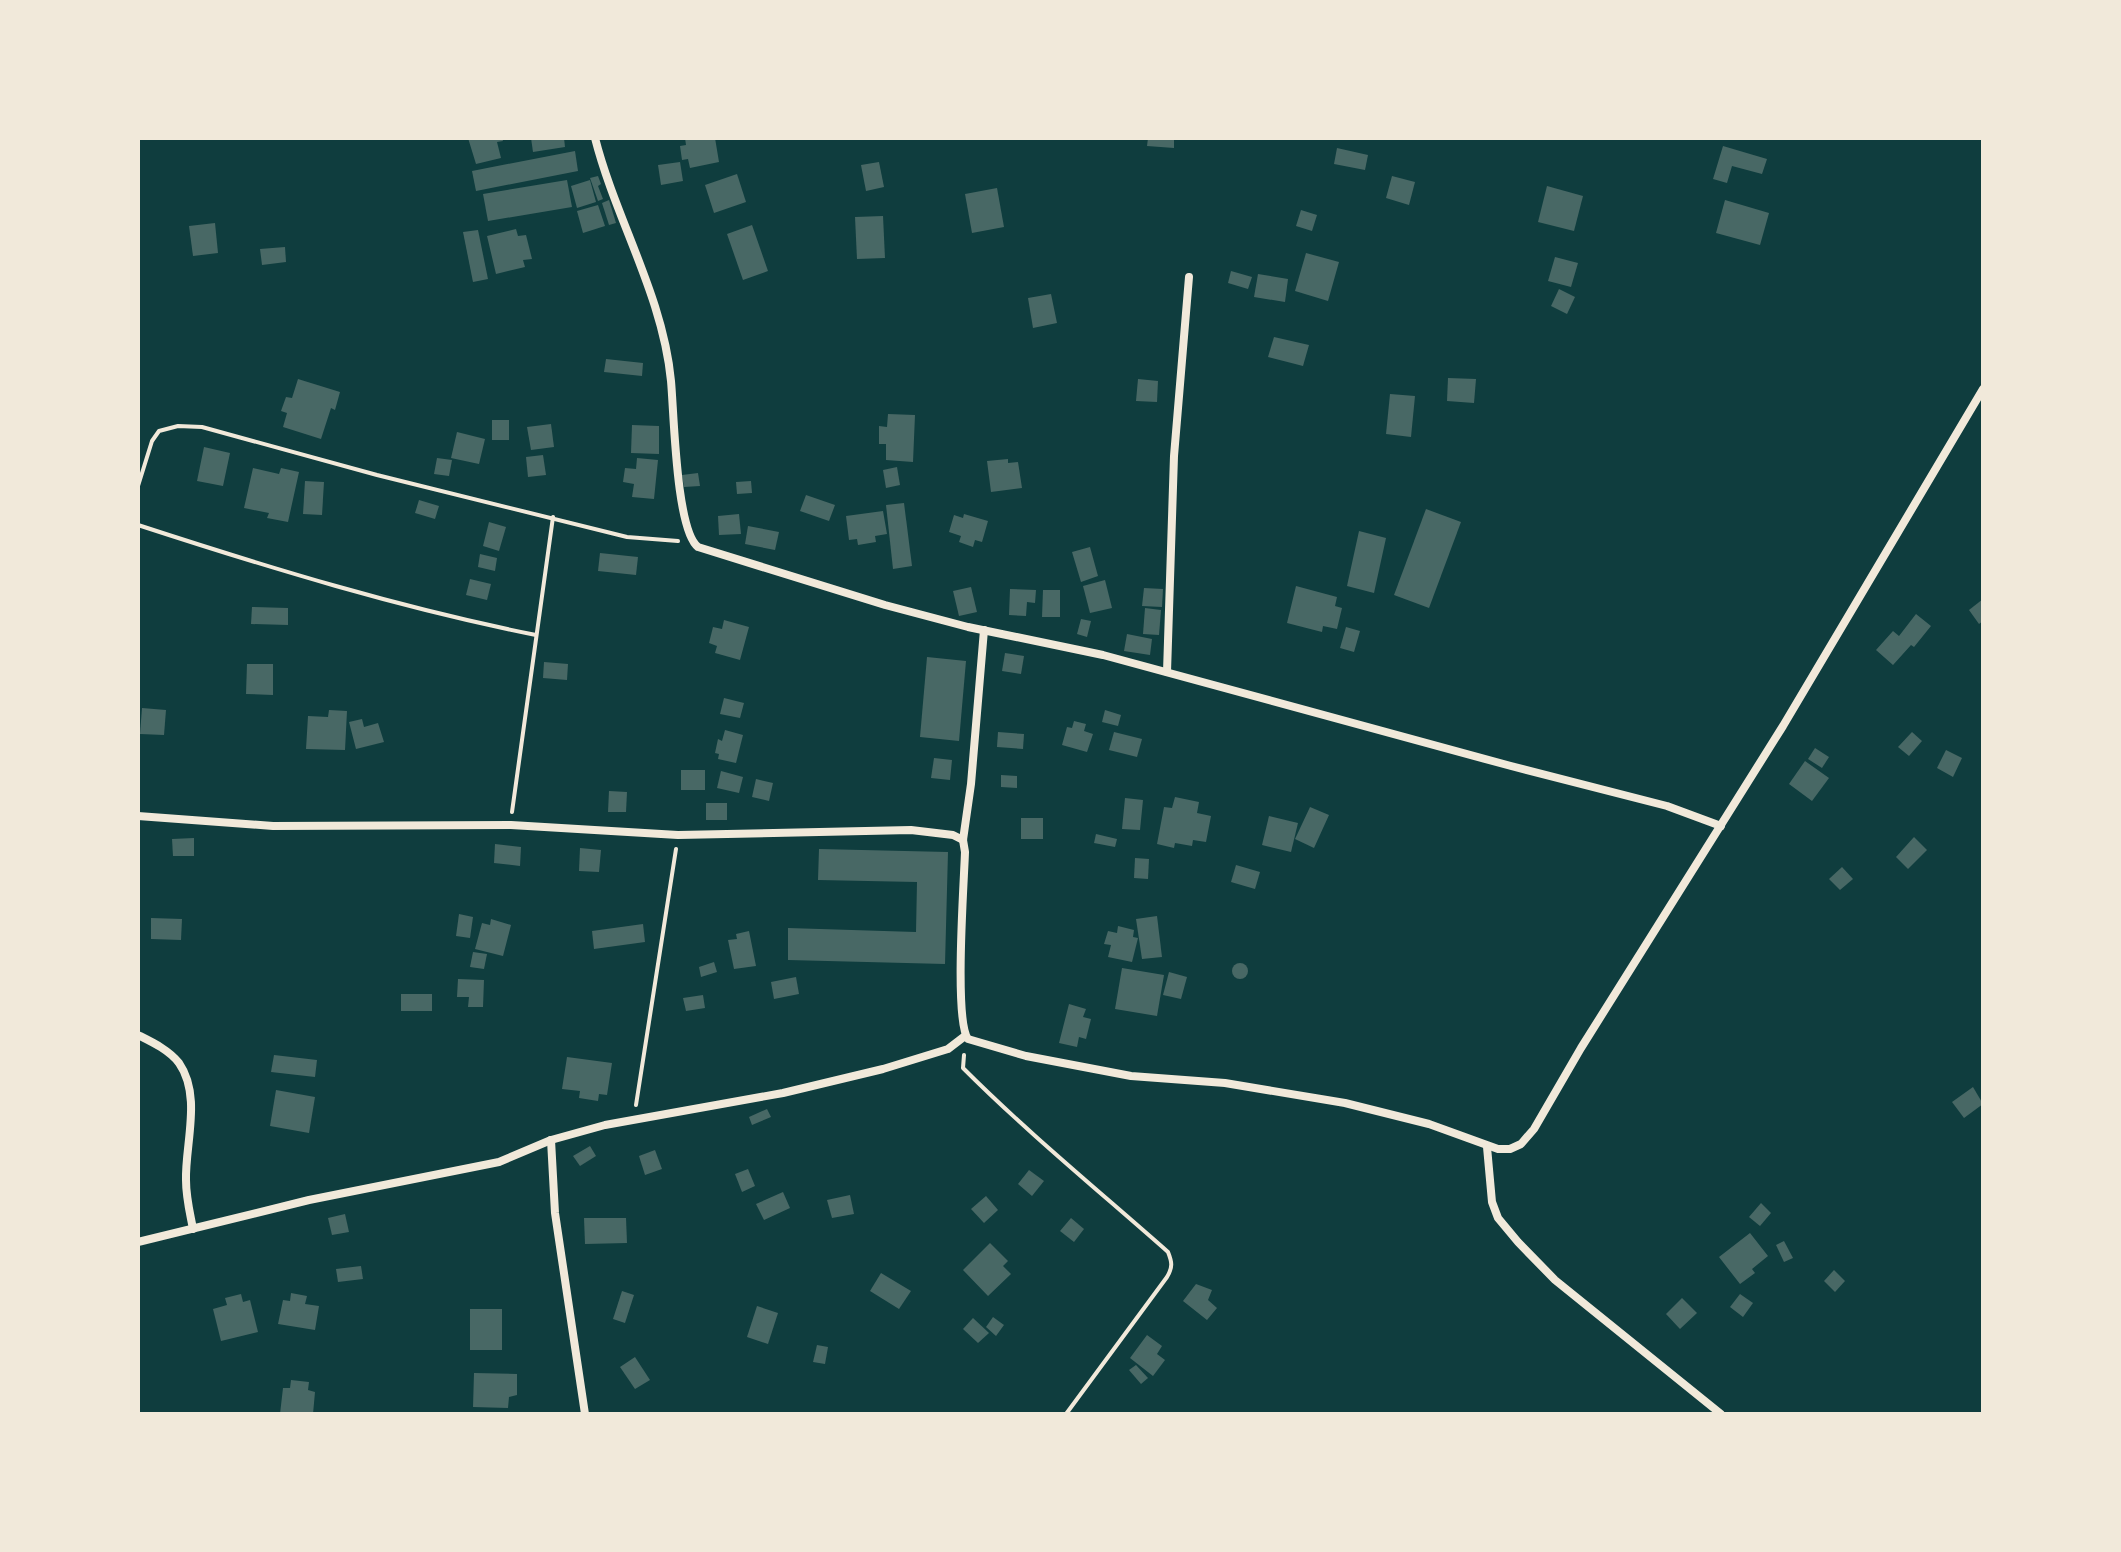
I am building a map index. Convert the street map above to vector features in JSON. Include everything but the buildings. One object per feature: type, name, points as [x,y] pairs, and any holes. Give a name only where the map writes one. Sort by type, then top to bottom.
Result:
[{"type":"street","points":[[595,138],[639,259],[665,343],[682,503],[692,543],[885,605],[1103,655],[1654,802],[1721,826]]},
{"type":"street","points":[[1167,672],[1174,456],[1189,277]]},
{"type":"street","points":[[965,1036],[980,1044],[1026,1056],[1131,1076],[1239,1085],[1345,1103],[1429,1124],[1487,1147],[1510,1149],[1521,1144],[1534,1129],[1588,1036],[1721,826],[1983,389]]},
{"type":"street","points":[[965,1036],[962,985],[963,840],[984,630]]},
{"type":"street","points":[[138,816],[273,826],[511,825],[678,835],[911,830],[953,835],[963,840]]},
{"type":"street","points":[[138,1035],[163,1048],[178,1063],[187,1079],[190,1102],[186,1202],[193,1229]]},
{"type":"street","points":[[138,1242],[309,1200],[499,1162],[551,1140],[633,1119],[783,1093],[883,1069],[948,1049],[965,1036]]},
{"type":"street","points":[[551,1140],[555,1213],[585,1414]]},
{"type":"street","points":[[1487,1147],[1492,1202],[1498,1218],[1518,1242],[1555,1280],[1721,1414]]},
{"type":"path","points":[[138,486],[152,441],[159,431],[178,426],[202,427],[377,475],[627,537],[692,543]]},
{"type":"path","points":[[511,825],[513,789],[553,517]]},
{"type":"path","points":[[138,525],[347,591],[451,618],[536,635]]},
{"type":"path","points":[[633,1119],[678,835]]},
{"type":"path","points":[[965,1036],[963,1068],[1050,1152],[1079,1173],[1168,1252],[1172,1261],[1167,1277],[1066,1414]]}]
